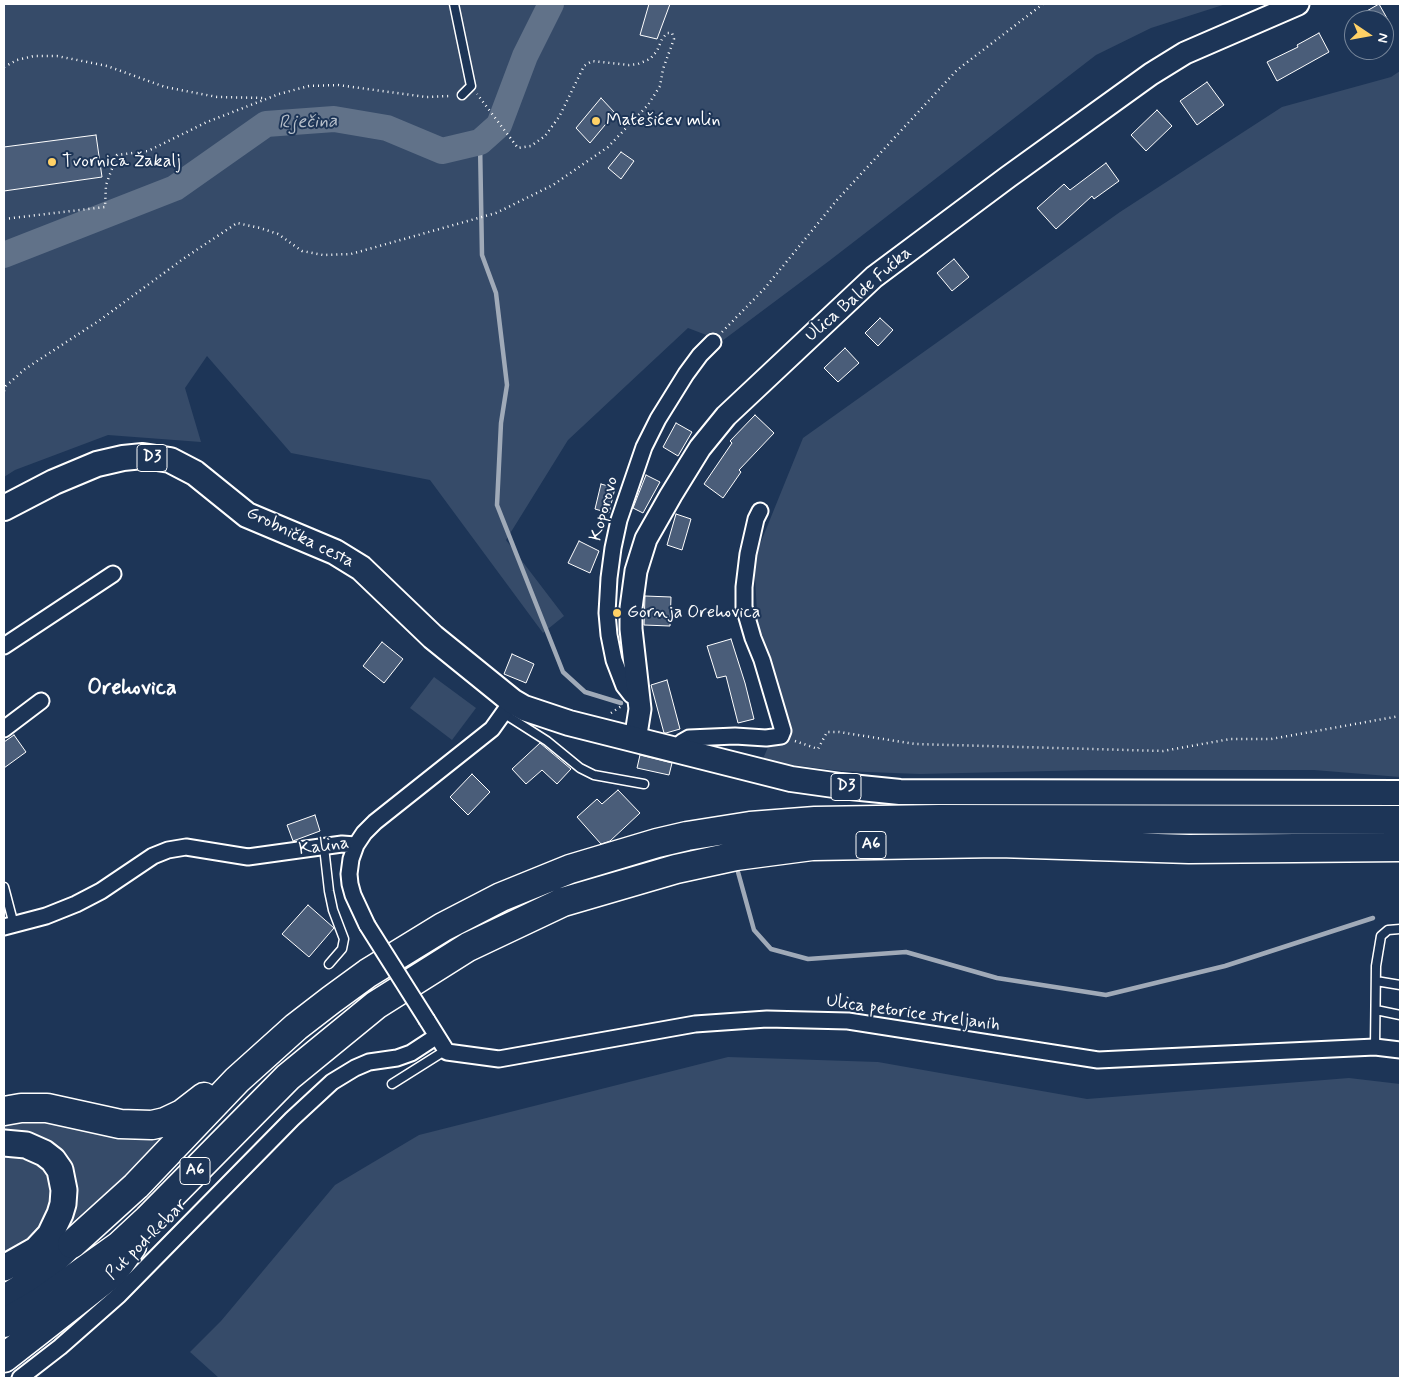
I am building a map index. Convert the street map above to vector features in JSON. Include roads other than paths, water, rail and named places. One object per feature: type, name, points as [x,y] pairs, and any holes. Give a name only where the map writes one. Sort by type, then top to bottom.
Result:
[{"type":"highway","name":"A6","points":[[72,1244],[136,1186],[260,1058],[296,1027],[368,972],[443,927],[501,897],[570,869],[687,836],[750,826],[831,821],[1400,820]]},
{"type":"highway","name":"A6","points":[[4,1323],[42,1301],[119,1246],[288,1077],[376,1005],[468,947],[562,902],[676,868],[736,856],[812,846],[999,843],[1189,849],[1400,847]]},
{"type":"highway","points":[[4,1111],[41,1107],[120,1124],[141,1126],[158,1124],[187,1111],[229,1075],[260,1058]]},
{"type":"highway","points":[[4,1143],[26,1145],[44,1153],[53,1160],[60,1170],[64,1190],[62,1209],[50,1236],[36,1250],[4,1268]]},
{"type":"highway","points":[[4,1358],[109,1276],[128,1253],[148,1219]]},
{"type":"highway","points":[[4,1286],[72,1244]]},
{"type":"highway","points":[[4,1298],[40,1275],[72,1244]]},
{"type":"main road","name":"Ulica Balde Fućka","points":[[633,739],[639,718],[639,698],[631,629],[631,608],[636,571],[646,539],[671,495],[700,448],[726,416],[874,277],[1064,136],[1151,74],[1185,53],[1298,4]]},
{"type":"main road","name":"Grobnička cesta","points":[[4,508],[54,482],[97,464],[143,456],[170,460],[195,472],[247,515],[336,552],[361,568],[508,707]]},
{"type":"main road","name":"D3","points":[[508,707],[791,779],[900,792],[1400,793]]},
{"type":"street","name":"Koporovo","points":[[639,698],[631,695],[624,686],[614,660],[609,635],[607,613],[613,548],[619,520],[644,447],[658,419],[686,374],[700,355],[713,342]]},
{"type":"street","points":[[676,750],[682,742],[689,738],[735,736],[766,738],[781,736],[783,731],[744,608],[744,587],[748,554],[756,519],[760,511]]},
{"type":"street","points":[[4,646],[113,574]]},
{"type":"street","points":[[4,729],[41,701]]},
{"type":"street","name":"Kalina","points":[[9,926],[46,916],[76,904],[100,891],[153,856],[168,850],[186,847],[248,857],[342,844],[356,845],[375,822],[492,729],[508,707]]},
{"type":"street","points":[[356,845],[351,858],[349,874],[352,894],[367,925],[446,1050]]},
{"type":"street","name":"Ulica petorice streljanih","points":[[446,1050],[447,1052],[499,1058],[695,1024],[767,1019],[848,1021],[1098,1060],[1375,1047],[1400,1050]]},
{"type":"street","name":"Put pod Rebar","points":[[20,1378],[60,1347],[119,1295],[332,1082],[369,1062],[397,1058],[411,1053],[437,1036]]},
{"type":"lane","points":[[454,4],[471,86],[462,95]]},
{"type":"lane","points":[[508,707],[580,768],[594,775],[644,784]]},
{"type":"lane","points":[[324,847],[326,874],[331,900],[344,939],[342,949],[329,964]]},
{"type":"lane","points":[[4,887],[9,926]]},
{"type":"lane","points":[[1375,1047],[1376,966],[1381,936],[1388,930],[1400,929]]},
{"type":"lane","points":[[1376,981],[1400,985]]},
{"type":"lane","points":[[1376,1010],[1400,1015]]},
{"type":"lane","points":[[392,1084],[446,1050]]},
{"type":"waterway","name":"Rječina","points":[[4,255],[175,188],[266,124],[334,119],[387,128],[442,151],[480,142],[499,125],[525,56],[551,4]]},
{"type":"waterway","points":[[480,142],[482,255],[496,293],[507,385],[501,423],[497,505],[563,672],[585,692],[621,703]]},
{"type":"waterway","points":[[738,872],[754,930],[771,949],[808,959],[906,952],[997,978],[1106,995],[1225,966],[1373,918]]},
{"type":"place","name":"Matešićev mlin","points":[[596,121]]},
{"type":"place","name":"Tvornica Žakalj","points":[[52,162]]},
{"type":"place","name":"Gornja Orehovica","points":[[617,613]]},
{"type":"district","name":"Orehovica","points":[[132,689]]}]
